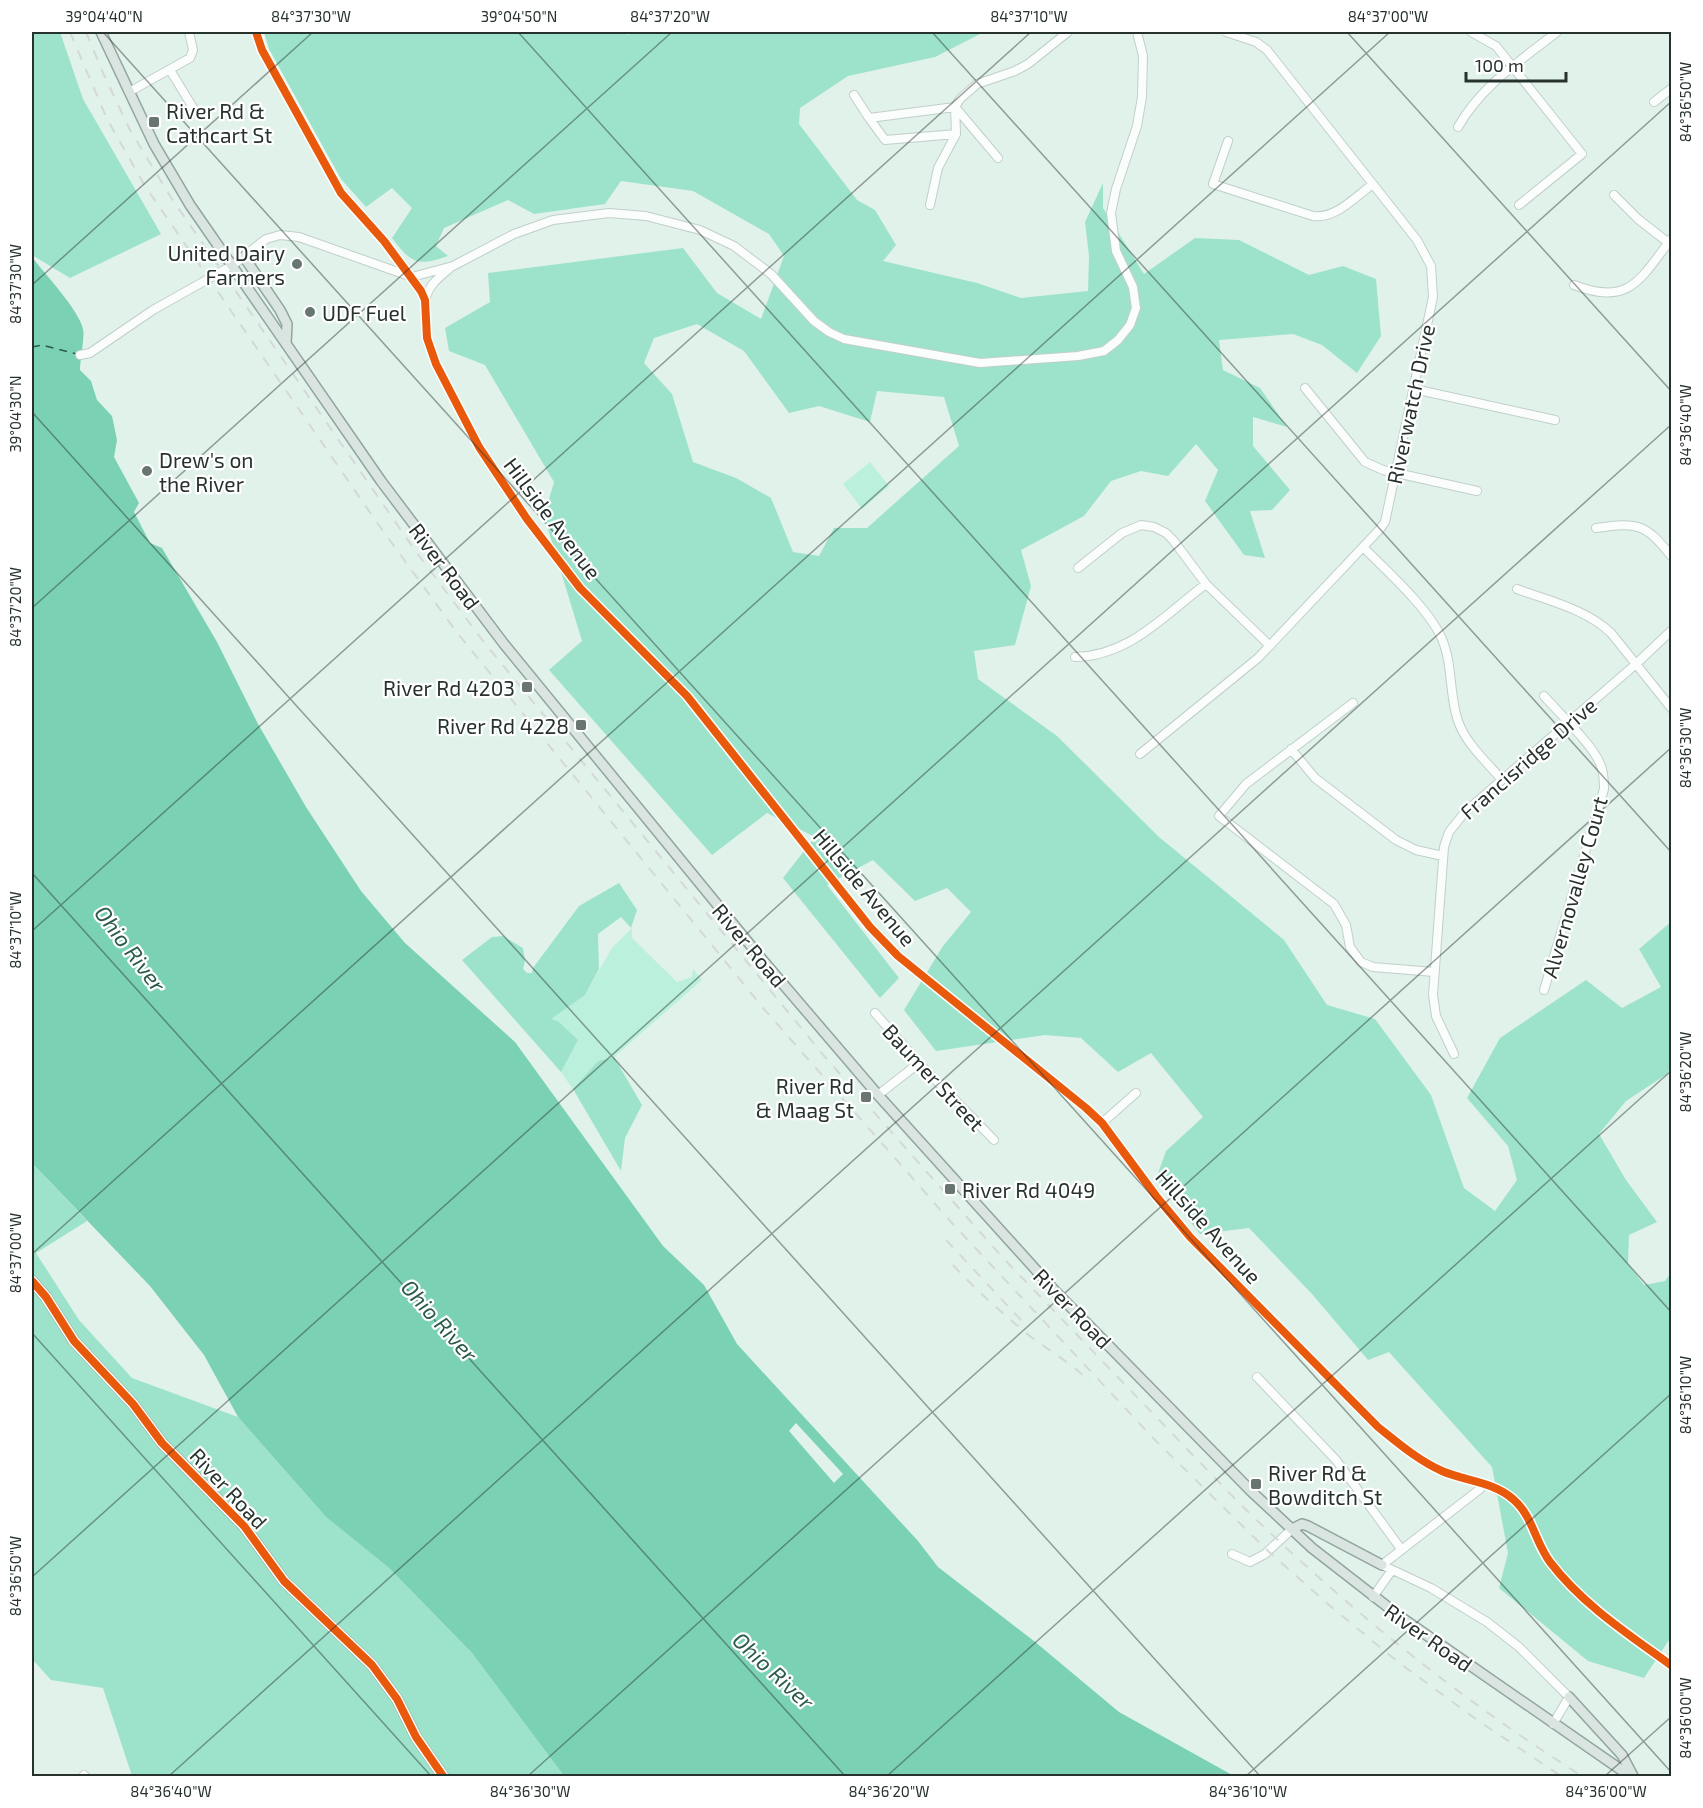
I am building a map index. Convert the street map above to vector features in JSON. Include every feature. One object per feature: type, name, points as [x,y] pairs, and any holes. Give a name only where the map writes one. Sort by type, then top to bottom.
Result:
[{"type":"main road","name":"River Road","points":[[102,32],[129,92],[172,176],[381,481],[504,644],[765,963],[878,1095],[1055,1291],[1252,1492],[1292,1529],[1373,1598],[1553,1724],[1632,1776]]},
{"type":"main road","points":[[244,257],[287,324],[286,344]]},
{"type":"main road","name":"River Road","points":[[32,1281],[46,1297],[74,1341],[133,1404],[162,1443],[244,1526],[284,1581],[372,1665],[398,1699],[416,1737],[443,1776]]},
{"type":"main road","points":[[1292,1529],[1302,1524],[1308,1526],[1382,1565]]},
{"type":"main road","points":[[1569,1697],[1622,1755],[1632,1776]]},
{"type":"street","points":[[129,92],[190,58],[193,50],[189,32]]},
{"type":"street","name":"Hillside Avenue","points":[[256,32],[262,50],[342,193],[412,277],[425,300],[425,322],[430,350],[479,447],[527,519],[580,588],[687,696],[883,941],[898,956],[1102,1123],[1190,1238],[1378,1427],[1425,1462],[1440,1470],[1505,1492],[1523,1509],[1540,1548],[1549,1561],[1597,1611],[1671,1666]]},
{"type":"street","points":[[930,205],[938,168],[956,134],[955,107],[960,99],[971,87],[1028,64],[1068,32]]},
{"type":"street","points":[[425,300],[435,280],[453,266],[513,234],[553,220],[609,213],[646,216],[700,230],[734,246],[771,274],[814,321],[844,339],[981,363],[1078,356],[1104,351],[1124,333],[1136,308],[1133,287],[1116,251],[1111,213],[1116,189],[1137,126],[1142,97],[1143,57],[1137,32]]},
{"type":"street","name":"Riverwatch Drive","points":[[1140,754],[1270,646],[1376,536],[1384,522],[1433,297],[1431,267],[1422,247],[1267,50],[1256,42],[1226,32]]},
{"type":"street","points":[[1471,32],[1491,42],[1582,154],[1519,204]]},
{"type":"street","points":[[1458,127],[1489,85],[1557,32]]},
{"type":"street","points":[[170,70],[195,111]]},
{"type":"street","points":[[1654,102],[1671,88]]},
{"type":"street","points":[[854,95],[885,140],[956,134]]},
{"type":"street","points":[[869,118],[955,107]]},
{"type":"street","points":[[955,107],[998,158]]},
{"type":"street","points":[[1228,141],[1214,184],[1313,216],[1325,217],[1336,212],[1372,184]]},
{"type":"street","points":[[1574,285],[1601,293],[1623,290],[1638,280],[1670,242],[1638,219],[1614,195]]},
{"type":"street","points":[[80,355],[90,353],[153,310],[234,265],[266,239],[287,235],[299,237],[412,277],[453,266]]},
{"type":"street","points":[[382,266],[392,252]]},
{"type":"street","points":[[1305,388],[1358,455],[1374,467],[1477,491]]},
{"type":"street","points":[[1414,389],[1555,420]]},
{"type":"street","points":[[1596,528],[1622,524],[1638,526],[1652,534],[1671,556]]},
{"type":"street","points":[[1078,568],[1122,532],[1141,525],[1160,530],[1173,540],[1206,585],[1222,602],[1270,646]]},
{"type":"street","points":[[1364,549],[1405,589],[1439,633],[1446,651],[1455,712],[1461,729],[1502,780]]},
{"type":"street","points":[[1075,657],[1100,655],[1123,646],[1206,585]]},
{"type":"street","points":[[1517,589],[1594,619],[1611,633],[1671,709]]},
{"type":"street","name":"Francisridge Drive","points":[[1455,1054],[1436,1016],[1433,995],[1443,856],[1447,838],[1455,823],[1636,664],[1671,630]]},
{"type":"street","name":"Alvernovalley Court","points":[[1544,696],[1598,758],[1604,773],[1604,789],[1544,990]]},
{"type":"street","points":[[1353,703],[1246,784],[1219,816],[1334,904],[1346,925],[1350,947],[1361,962],[1373,967],[1434,972]]},
{"type":"street","points":[[1291,749],[1315,778],[1396,840],[1422,852],[1443,856]]},
{"type":"street","name":"Baumer Street","points":[[875,1013],[919,1063],[994,1140]]},
{"type":"street","points":[[878,1095],[919,1063]]},
{"type":"street","points":[[1102,1123],[1136,1093]]},
{"type":"street","points":[[1257,1377],[1336,1460],[1401,1549]]},
{"type":"street","points":[[1382,1565],[1480,1489],[1483,1484]]},
{"type":"street","points":[[1232,1554],[1250,1562],[1265,1554],[1292,1529]]},
{"type":"street","name":"River Road","points":[[1382,1565],[1447,1597],[1487,1622],[1519,1647],[1569,1697]]},
{"type":"street","points":[[1373,1598],[1392,1570]]},
{"type":"street","points":[[1553,1724],[1569,1697]]},
{"type":"shaded area","points":[[32,32],[60,32],[83,99],[161,234],[70,278],[32,255]]},
{"type":"shaded area","points":[[264,32],[625,32],[628,35],[632,32],[984,32],[935,57],[848,76],[800,108],[799,124],[857,200],[875,210],[896,245],[883,261],[977,283],[1021,298],[1088,291],[1089,256],[1085,222],[1103,183],[1103,208],[1144,274],[1195,238],[1239,240],[1309,275],[1343,266],[1376,279],[1381,336],[1357,373],[1322,345],[1293,334],[1219,340],[1223,370],[1260,388],[1287,427],[1253,417],[1253,446],[1290,490],[1272,510],[1250,511],[1265,558],[1244,555],[1205,501],[1218,470],[1196,444],[1168,476],[1141,471],[1111,481],[1084,516],[1021,550],[1031,586],[1015,645],[974,651],[978,679],[1057,736],[1159,837],[1284,940],[1327,1005],[1375,1019],[1431,1095],[1464,1188],[1495,1211],[1517,1180],[1508,1146],[1467,1098],[1500,1038],[1586,980],[1622,1008],[1661,987],[1639,949],[1671,922],[1671,1066],[1667,1074],[1626,1101],[1599,1134],[1626,1180],[1657,1222],[1629,1235],[1628,1264],[1644,1285],[1665,1281],[1671,1273],[1671,1637],[1644,1678],[1588,1661],[1499,1588],[1508,1553],[1492,1467],[1389,1352],[1368,1360],[1312,1294],[1249,1228],[1200,1234],[1156,1179],[1166,1151],[1203,1117],[1151,1053],[1118,1072],[1081,1038],[1045,1035],[936,1051],[904,1010],[943,946],[971,912],[947,888],[915,901],[873,860],[827,885],[899,978],[880,998],[783,878],[815,837],[767,813],[712,855],[549,670],[582,641],[544,516],[554,482],[485,365],[449,351],[445,328],[490,302],[488,273],[683,248],[717,293],[761,319],[784,256],[769,234],[693,191],[621,181],[605,204],[534,214],[508,200],[444,228],[436,246],[448,256],[422,262],[410,258],[392,238],[412,208],[392,188],[366,207],[341,179],[269,49]],"holes":[[[697,324],[744,351],[789,413],[819,406],[870,422],[877,391],[944,397],[959,446],[867,528],[834,528],[819,556],[793,552],[771,498],[736,478],[693,462],[672,394],[644,363],[654,338]]]},
{"type":"shaded area","points":[[870,462],[889,486],[862,509],[843,484]]},
{"type":"shaded area","points":[[619,883],[637,910],[631,928],[621,917],[598,934],[599,969],[585,995],[551,1019],[559,1022],[578,1040],[561,1072],[462,960],[492,937],[503,936],[523,948],[525,961],[523,969],[527,973],[532,973],[533,968],[579,906]]},
{"type":"shaded area","points":[[632,928],[632,938],[677,982],[692,977],[693,969],[702,980],[614,1057],[598,1061],[573,1089],[561,1072],[578,1040],[550,1019],[585,995],[612,948]]},
{"type":"shaded area","points":[[614,1057],[642,1105],[625,1138],[621,1171],[573,1089],[598,1061]]},
{"type":"shaded area","points":[[32,1163],[87,1221],[36,1253],[79,1320],[132,1378],[238,1417],[326,1517],[389,1568],[472,1653],[564,1776],[132,1776],[103,1688],[51,1680],[32,1659]]},
{"type":"water","name":"Ohio River","points":[[32,257],[80,321],[83,333],[80,370],[91,381],[97,400],[112,416],[117,440],[114,457],[139,503],[134,512],[150,543],[162,548],[217,642],[258,724],[306,807],[361,891],[405,943],[515,1042],[663,1246],[704,1285],[737,1344],[918,1541],[938,1567],[1034,1641],[1119,1712],[1234,1776],[564,1776],[472,1653],[389,1568],[326,1517],[238,1417],[204,1355],[150,1286],[32,1163]]},
{"type":"pier","points":[[796,1423],[843,1474],[834,1483],[789,1431]]},
{"type":"ferry route","points":[[32,347],[42,345],[77,354]]},
{"type":"railway","points":[[70,32],[107,119],[145,186],[378,524],[458,634],[764,1009],[951,1222],[1155,1440],[1268,1551],[1398,1662],[1480,1722],[1561,1776]]},
{"type":"railway","points":[[86,32],[130,130],[172,199],[414,549],[483,641],[825,1057],[1003,1258],[1241,1505],[1281,1543],[1362,1615],[1447,1683],[1582,1776]]},
{"type":"railway","points":[[946,1240],[1022,1321]]},
{"type":"railway","points":[[953,1265],[1016,1325],[1075,1368],[1090,1382]]},
{"type":"cycle path","points":[[256,32],[262,50],[341,193],[384,241],[421,291],[425,300],[427,338],[436,364],[479,447],[527,519],[580,588],[687,696],[870,927],[898,956],[1102,1123],[1156,1196],[1190,1237],[1378,1427],[1433,1467],[1498,1489],[1514,1500],[1526,1514],[1545,1554],[1563,1578],[1607,1618],[1672,1666]]},
{"type":"cycle path","points":[[32,1281],[46,1297],[74,1341],[133,1404],[162,1443],[244,1526],[284,1581],[372,1665],[397,1699],[416,1737],[443,1776]]},
{"type":"place","name":"River Rd & Cathcart St","points":[[154,122]]},
{"type":"place","name":"United Dairy Farmers","points":[[297,264]]},
{"type":"place","name":"UDF Fuel","points":[[310,312]]},
{"type":"place","name":"Drew's on the River","points":[[147,471]]},
{"type":"place","name":"River Rd 4203","points":[[527,687]]},
{"type":"place","name":"River Rd 4228","points":[[581,725]]},
{"type":"place","name":"River Rd & Maag St","points":[[866,1097]]},
{"type":"place","name":"River Rd 4049","points":[[950,1189]]},
{"type":"place","name":"River Rd & Bowditch St","points":[[1256,1484]]}]
